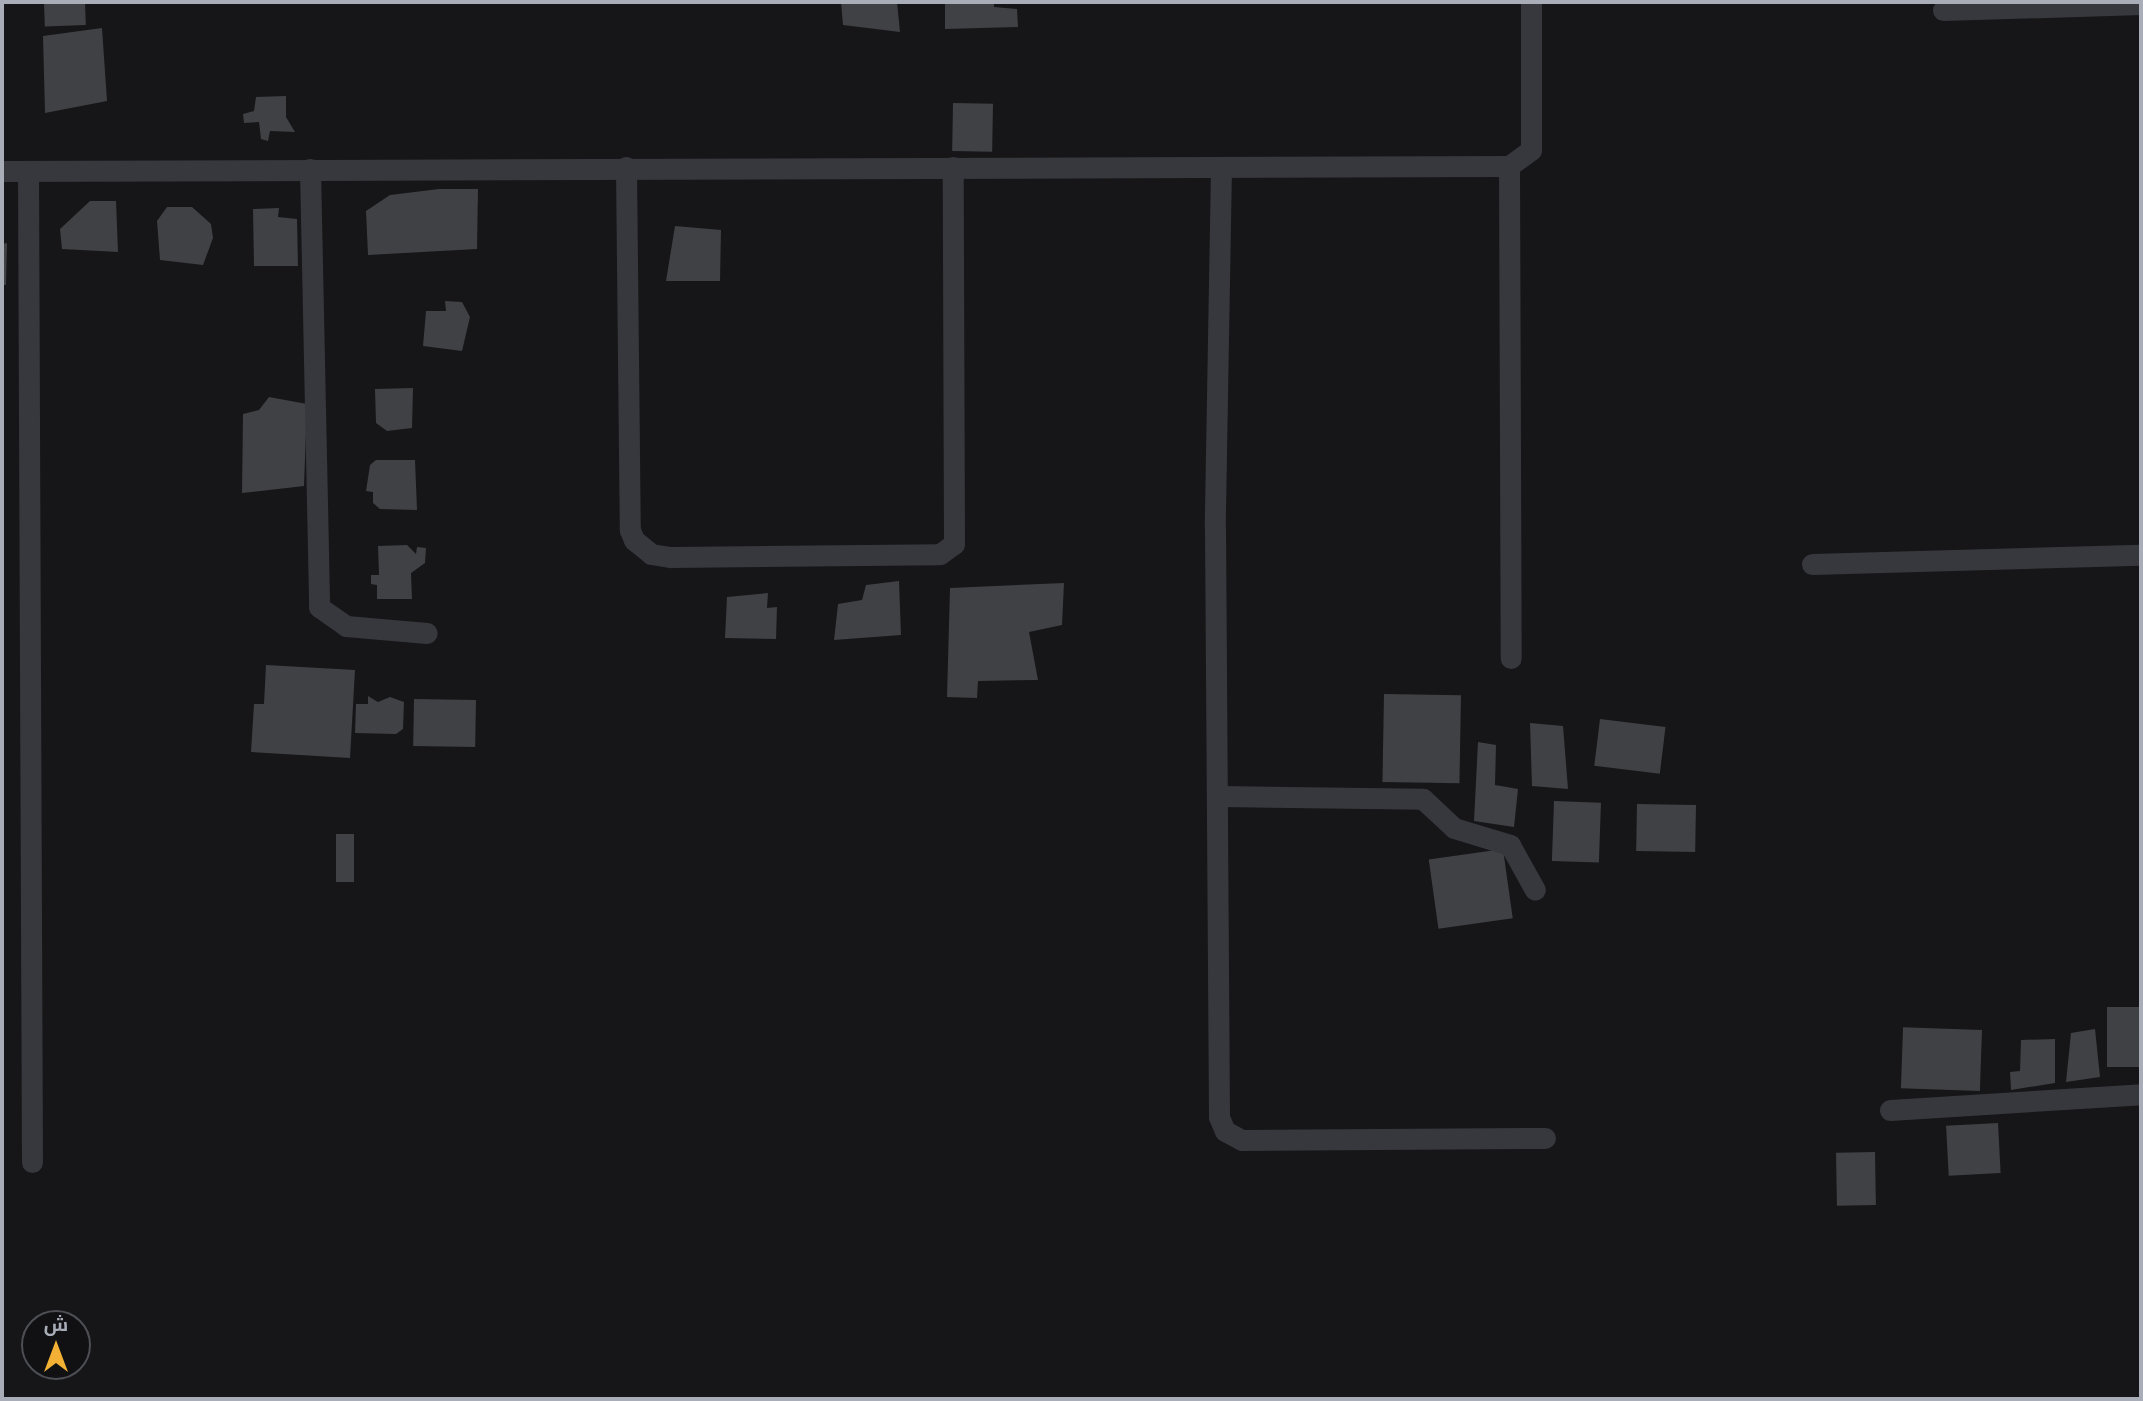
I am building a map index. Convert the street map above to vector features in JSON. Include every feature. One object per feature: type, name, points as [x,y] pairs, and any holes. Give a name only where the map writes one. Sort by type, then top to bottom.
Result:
[{"type":"street","points":[[2,171],[1509,166],[1531,150],[1531,2]]},
{"type":"street","points":[[1943,10],[2141,4]]},
{"type":"street","points":[[1509,166],[1511,658]]},
{"type":"street","points":[[626,167],[630,530],[634,540],[651,554],[671,557],[940,554],[954,544],[958,534],[952,509],[953,167]]},
{"type":"street","points":[[1221,167],[1215,527],[1220,796],[1217,1085],[1225,1131],[1242,1140],[1545,1138]]},
{"type":"street","points":[[310,169],[319,607],[346,626],[427,633]]},
{"type":"street","points":[[28,171],[32,1163]]},
{"type":"street","points":[[1812,564],[2141,555]]},
{"type":"street","points":[[1220,796],[1423,799],[1454,828],[1510,845],[1535,890]]},
{"type":"street","points":[[1890,1110],[2141,1094]]},
{"type":"building","points":[[85,2],[86,25],[45,26],[44,3]]},
{"type":"building","points":[[841,2],[897,2],[900,32],[843,25]]},
{"type":"building","points":[[945,2],[994,2],[994,7],[1017,9],[1018,27],[945,29]]},
{"type":"building","points":[[102,28],[107,101],[45,113],[43,36]]},
{"type":"building","points":[[286,96],[286,117],[295,132],[270,131],[268,141],[261,139],[259,122],[244,123],[243,114],[254,111],[256,97]]},
{"type":"building","points":[[953,103],[993,104],[992,152],[952,151]]},
{"type":"building","points":[[439,189],[478,189],[477,249],[368,255],[366,211],[390,195]]},
{"type":"building","points":[[90,201],[116,201],[118,252],[62,249],[60,229]]},
{"type":"building","points":[[167,207],[192,207],[211,224],[213,238],[203,265],[160,260],[157,221]]},
{"type":"building","points":[[279,208],[278,217],[297,219],[298,266],[254,266],[253,209]]},
{"type":"building","points":[[675,226],[721,230],[720,281],[666,281]]},
{"type":"building","points":[[7,243],[6,285],[2,285],[2,244]]},
{"type":"building","points":[[445,301],[462,302],[470,317],[462,351],[423,346],[426,311],[446,311]]},
{"type":"building","points":[[413,388],[412,428],[387,431],[376,423],[375,389]]},
{"type":"building","points":[[269,397],[307,404],[304,486],[242,493],[243,414],[259,410]]},
{"type":"building","points":[[376,460],[415,460],[417,510],[380,509],[373,503],[373,492],[366,491],[370,465]]},
{"type":"building","points":[[407,545],[416,554],[417,547],[426,548],[425,563],[411,573],[412,599],[377,599],[377,585],[371,584],[371,575],[379,575],[378,546]]},
{"type":"building","points":[[899,581],[901,635],[834,640],[838,604],[862,600],[866,585]]},
{"type":"building","points":[[1064,583],[1062,625],[1029,632],[1038,680],[978,681],[977,698],[947,697],[950,588]]},
{"type":"building","points":[[768,593],[767,608],[777,607],[776,639],[725,638],[727,597]]},
{"type":"building","points":[[266,665],[355,670],[350,758],[251,752],[254,704],[264,704]]},
{"type":"building","points":[[1384,694],[1461,695],[1459,783],[1382,782]]},
{"type":"building","points":[[368,696],[378,702],[390,697],[404,702],[403,729],[396,734],[355,733],[356,704],[368,704]]},
{"type":"building","points":[[414,699],[476,700],[475,747],[413,746]]},
{"type":"building","points":[[1600,719],[1666,727],[1660,774],[1594,766]]},
{"type":"building","points":[[1530,723],[1563,726],[1568,789],[1532,786]]},
{"type":"building","points":[[1478,742],[1496,745],[1495,785],[1518,789],[1514,827],[1474,821]]},
{"type":"building","points":[[1554,801],[1601,803],[1599,863],[1552,861]]},
{"type":"building","points":[[1637,804],[1696,805],[1695,852],[1636,851]]},
{"type":"building","points":[[336,834],[354,834],[354,882],[336,882]]},
{"type":"building","points":[[1503,849],[1513,918],[1438,929],[1429,859]]},
{"type":"building","points":[[2107,1007],[2141,1007],[2141,1067],[2107,1067]]},
{"type":"building","points":[[1903,1027],[1982,1030],[1980,1091],[1901,1088]]},
{"type":"building","points":[[2095,1029],[2100,1077],[2066,1082],[2071,1033]]},
{"type":"building","points":[[2055,1039],[2055,1083],[2011,1090],[2010,1072],[2020,1071],[2021,1040]]},
{"type":"building","points":[[1998,1123],[2001,1173],[1949,1176],[1946,1126]]},
{"type":"building","points":[[1875,1152],[1876,1205],[1837,1206],[1836,1153]]}]
